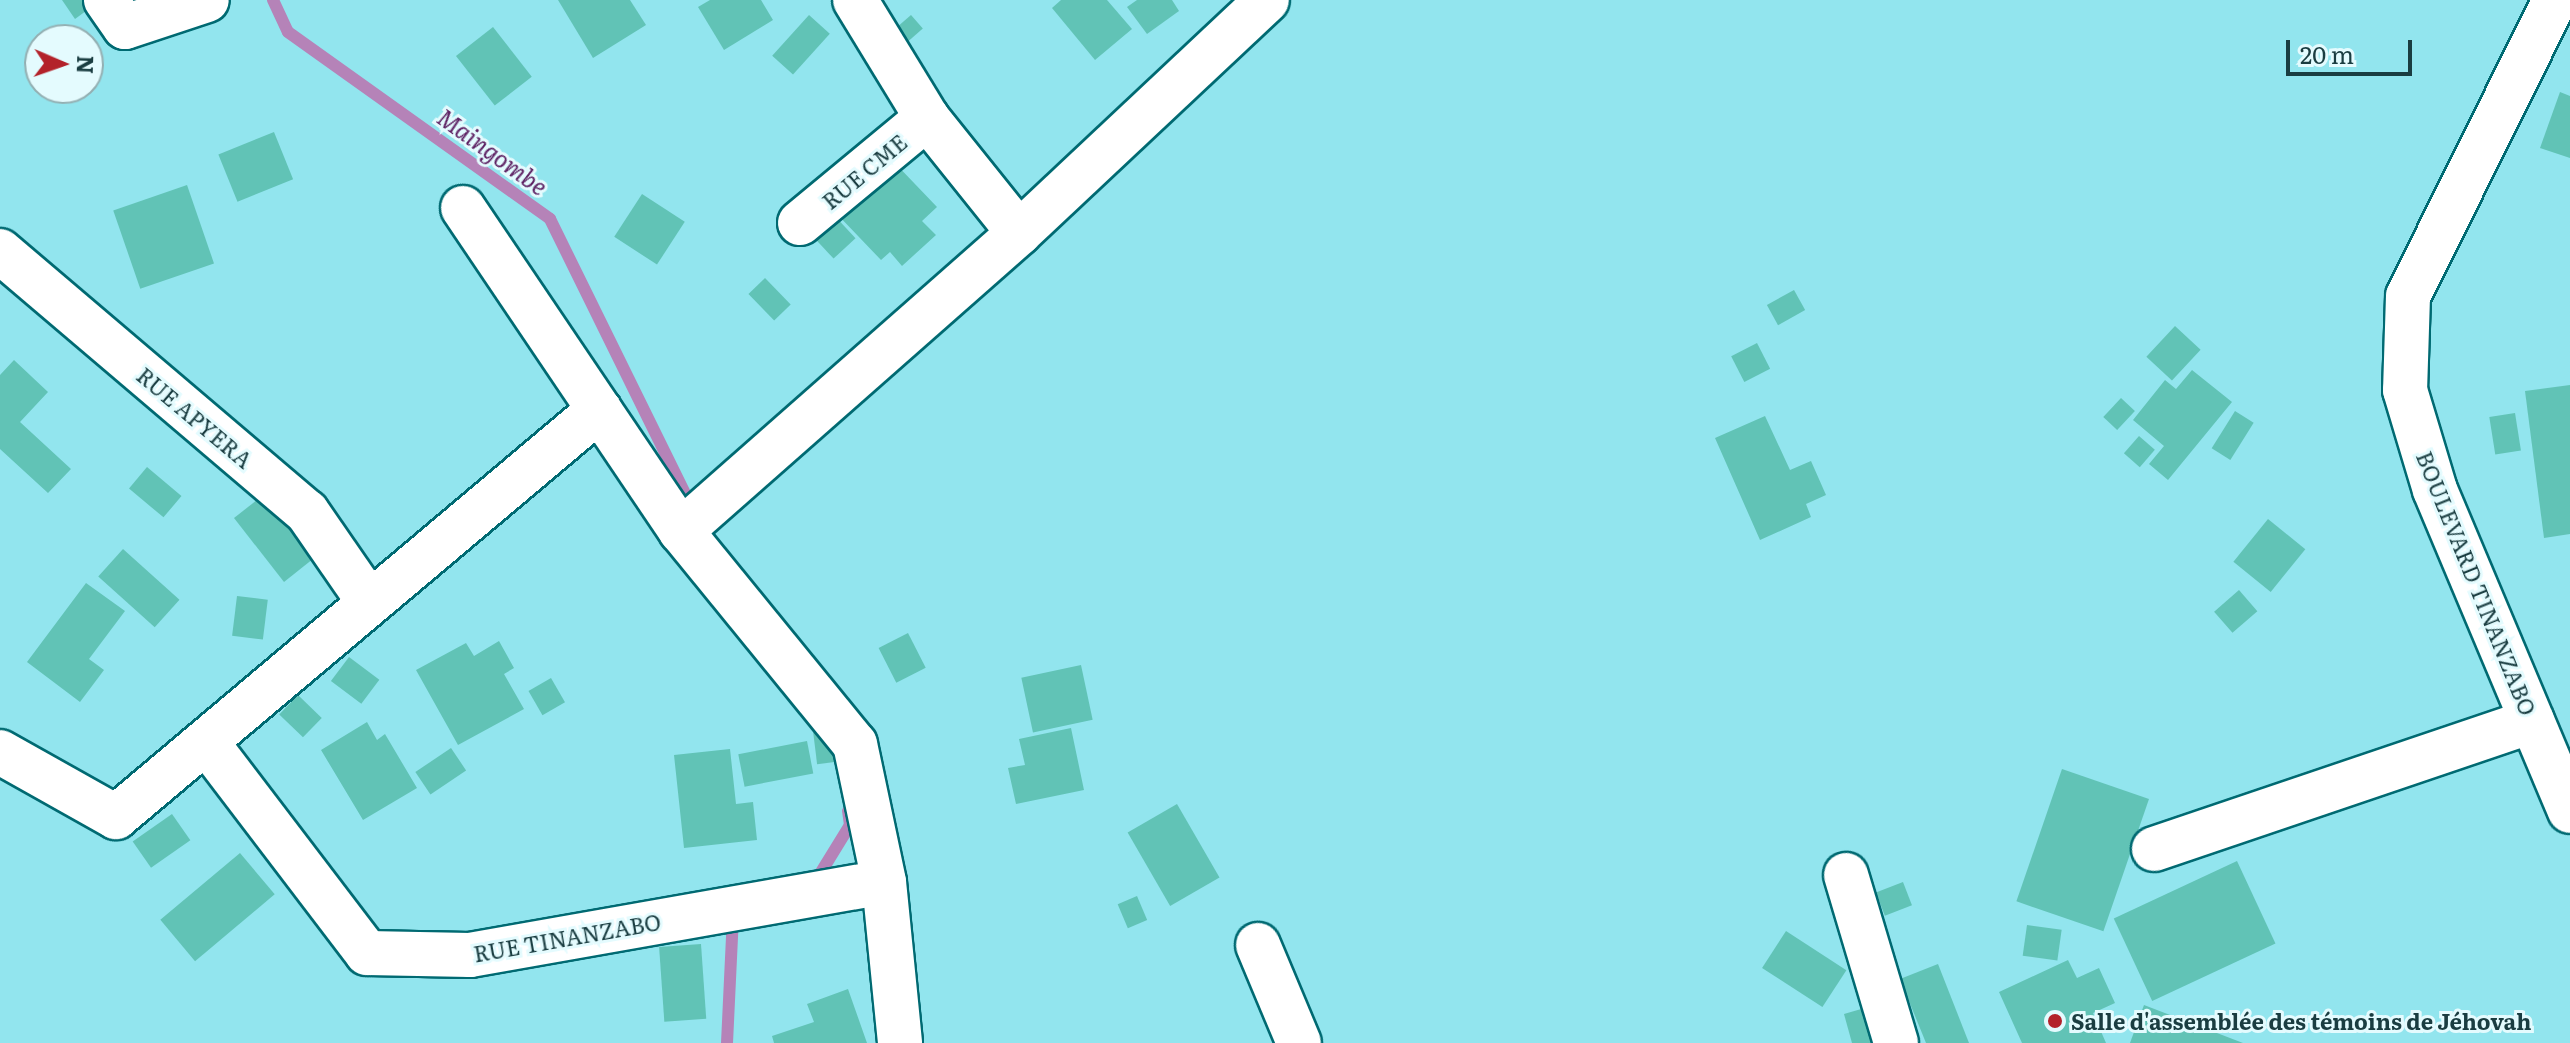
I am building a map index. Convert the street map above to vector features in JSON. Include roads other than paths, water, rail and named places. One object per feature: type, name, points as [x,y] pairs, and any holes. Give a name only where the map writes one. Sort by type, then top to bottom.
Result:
[{"type":"street","points":[[106,0],[125,27],[207,0]]},
{"type":"street","name":"RUE CME","points":[[855,0],[927,118],[1019,233]]},
{"type":"street","points":[[692,521],[1019,233],[1267,0]]},
{"type":"street","name":"BOULEVARD TINANZABO","points":[[2555,0],[2408,296],[2405,390],[2435,490],[2570,811]]},
{"type":"street","name":"RUE CME","points":[[800,223],[927,118]]},
{"type":"street","points":[[463,208],[599,410],[692,521],[855,744],[884,882],[900,1043]]},
{"type":"street","name":"RUE APYERA","points":[[0,251],[307,512],[369,602]]},
{"type":"street","points":[[0,752],[116,817],[599,410]]},
{"type":"street","points":[[2154,849],[2532,721]]},
{"type":"street","name":"RUE TINANZABO","points":[[207,743],[367,953],[470,955],[884,882]]},
{"type":"street","points":[[1846,875],[1896,1043]]},
{"type":"street","points":[[1258,945],[1299,1043]]},
{"type":"waterway","name":"Maingombe","points":[[273,0],[288,32],[550,219],[693,509]]},
{"type":"waterway","points":[[815,882],[850,825],[848,811]]},
{"type":"waterway","points":[[727,1043],[733,918]]},
{"type":"place","name":"Salle d'assemblée des témoins de Jéhovah","points":[[2055,1021]]}]
